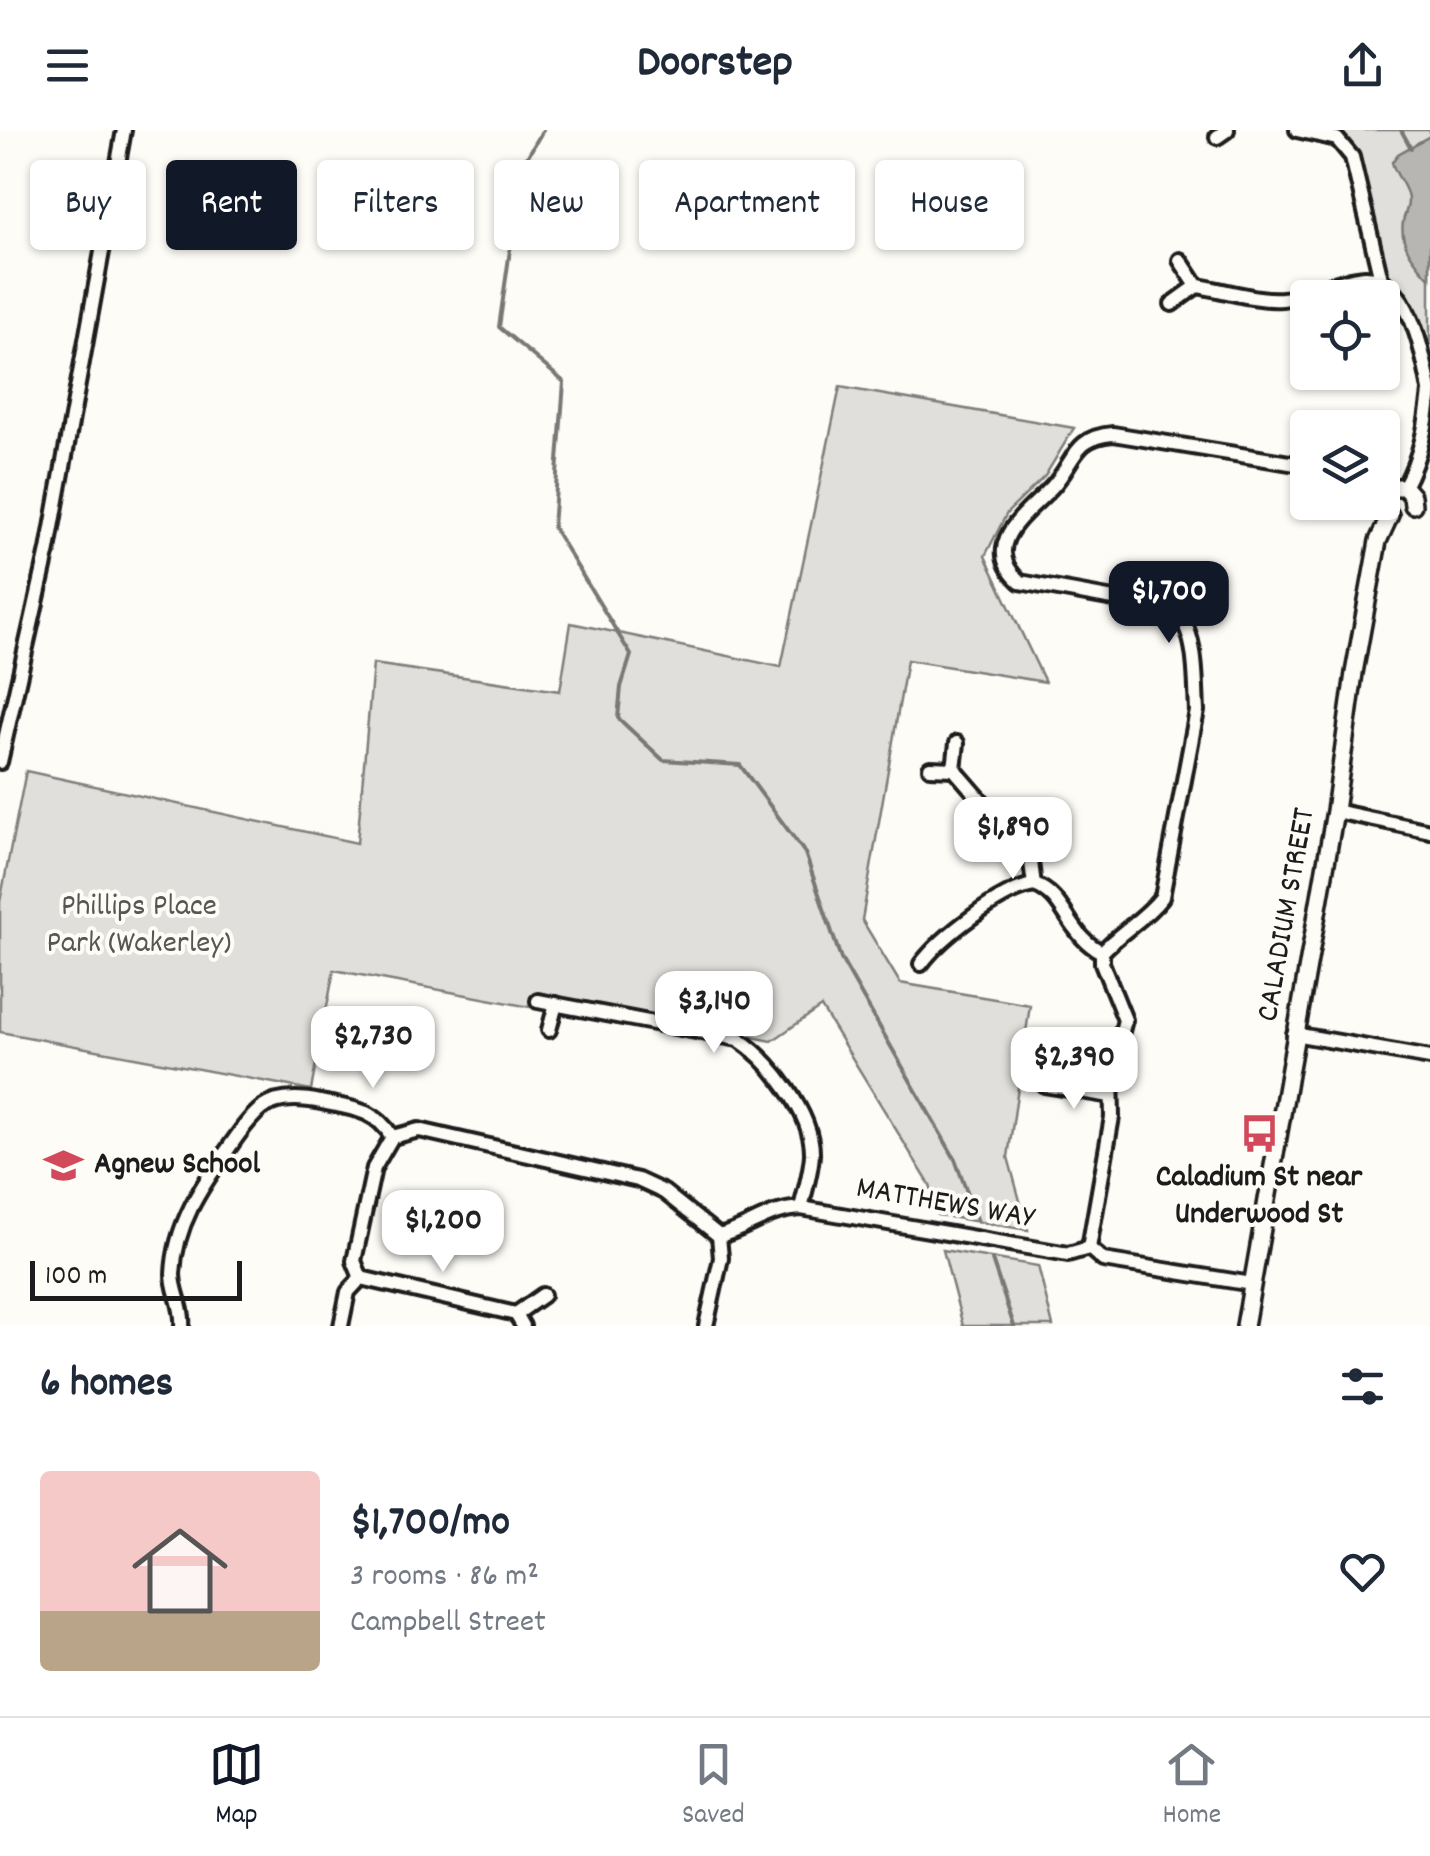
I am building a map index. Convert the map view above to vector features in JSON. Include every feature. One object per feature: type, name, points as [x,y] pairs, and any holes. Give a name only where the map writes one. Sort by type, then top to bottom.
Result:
[{"type":"street","points":[[0,762],[48,550],[124,130]]},
{"type":"street","points":[[1297,130],[1337,139],[1352,157],[1381,279]]},
{"type":"street","points":[[1180,260],[1197,286]]},
{"type":"street","points":[[1172,304],[1197,286],[1276,300],[1307,296],[1362,277],[1381,279],[1391,286],[1422,347],[1430,391],[1426,432],[1404,487]]},
{"type":"street","points":[[1089,1248],[1112,1116],[1110,1072],[1125,1020],[1102,963],[1102,952],[1146,917],[1162,897],[1197,711],[1189,632],[1184,619],[1174,610],[1159,605],[1020,582],[1010,574],[1005,559],[1007,539],[1013,525],[1052,486],[1081,444],[1094,436],[1113,434],[1290,463]]},
{"type":"street","points":[[1400,487],[1422,507],[1406,515],[1400,511]]},
{"type":"street","name":"CALADIUM STREET","points":[[1244,1326],[1335,811],[1381,520]]},
{"type":"street","points":[[957,743],[954,768],[1024,850],[1031,862],[1034,885]]},
{"type":"street","points":[[930,768],[954,768]]},
{"type":"street","points":[[1335,811],[1430,831]]},
{"type":"street","points":[[921,964],[949,934],[1020,888],[1034,885],[1052,895],[1084,944],[1102,952]]},
{"type":"street","points":[[538,1001],[738,1039],[754,1050],[768,1062],[807,1129],[812,1156],[801,1208]]},
{"type":"street","points":[[550,1030],[556,1004]]},
{"type":"street","points":[[1294,1034],[1430,1058]]},
{"type":"street","points":[[1044,1085],[1112,1096]]},
{"type":"street","points":[[182,1326],[172,1278],[186,1215],[247,1122],[264,1106],[284,1099],[306,1099],[368,1112],[383,1122],[392,1138]]},
{"type":"street","points":[[361,1278],[354,1261],[374,1168],[392,1138],[419,1130],[606,1170],[664,1192],[719,1236],[720,1258],[706,1326]]},
{"type":"street","name":"MATTHEWS WAY","points":[[719,1236],[737,1232],[780,1210],[801,1208],[1068,1254],[1089,1248],[1104,1260],[1252,1284]]},
{"type":"street","points":[[361,1278],[520,1320],[543,1295]]},
{"type":"street","points":[[341,1326],[348,1292],[361,1278]]},
{"type":"green space","points":[[1343,130],[1430,130],[1430,361],[1427,346],[1400,296],[1400,280],[1387,277],[1354,156],[1337,138]]},
{"type":"green space","name":"Phillips Place Park (Wakerley)","points":[[840,387],[1074,428],[1045,476],[1007,513],[985,556],[1045,682],[907,660],[862,920],[900,983],[1030,1005],[1008,1157],[1028,1230],[937,1215],[930,1185],[821,1007],[772,1041],[533,994],[530,1007],[334,970],[311,1090],[0,1032],[0,902],[26,771],[357,843],[373,664],[560,691],[571,623],[781,667]]},
{"type":"green space","points":[[943,1250],[1038,1266],[1053,1326],[963,1326]]},
{"type":"shaded area","points":[[1430,136],[1430,279],[1404,238],[1408,199],[1392,162],[1398,154]]},
{"type":"waterway","points":[[543,130],[522,166],[499,327],[564,382],[553,527],[631,655],[621,687],[618,718],[663,760],[740,765],[805,853],[841,959],[955,1159],[978,1222]]},
{"type":"waterway","points":[[1401,130],[1411,148]]},
{"type":"waterway","points":[[992,1260],[1014,1326]]},
{"type":"place","name":"Caladium St near Underwood St","points":[[1259,1134]]},
{"type":"place","name":"Agnew School","points":[[64,1166]]}]
